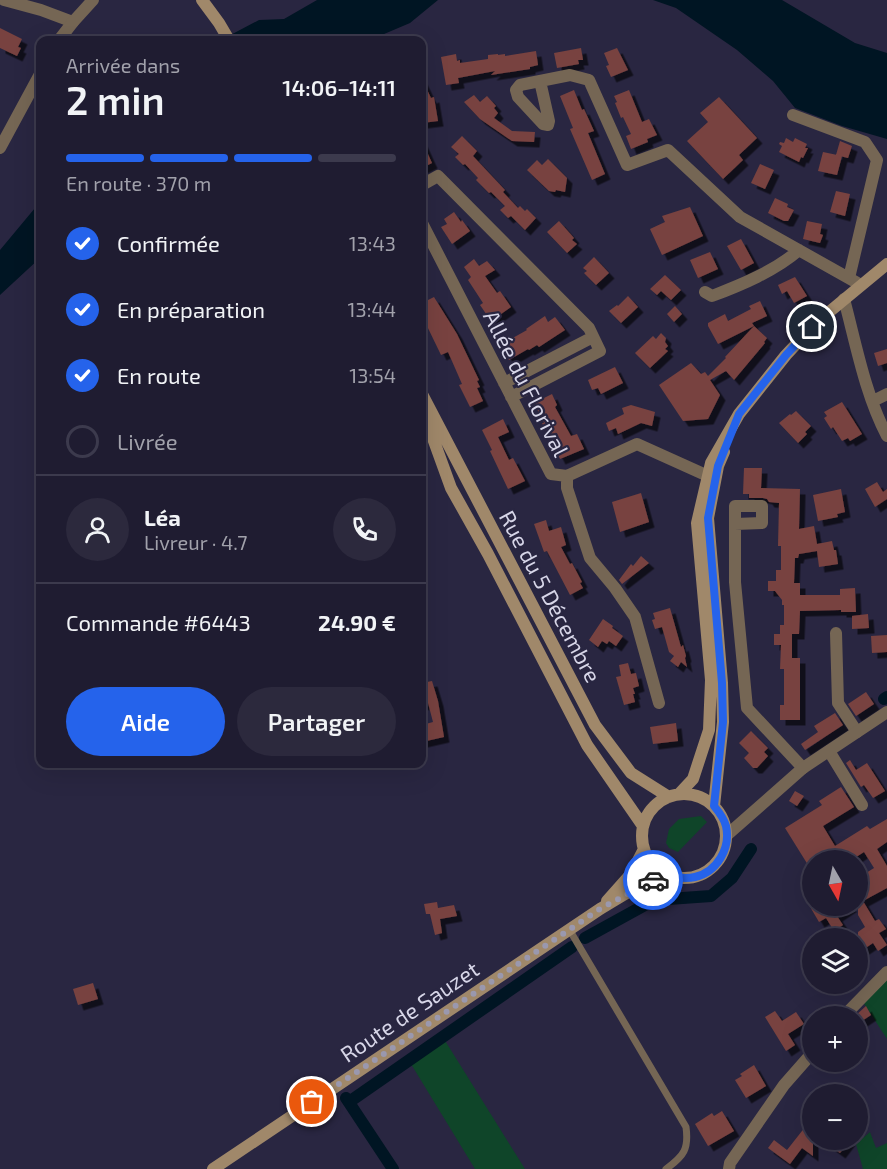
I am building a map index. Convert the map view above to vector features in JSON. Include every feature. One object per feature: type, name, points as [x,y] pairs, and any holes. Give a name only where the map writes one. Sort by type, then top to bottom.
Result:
[{"type":"main road","points":[[202,0],[227,36]]},
{"type":"main road","points":[[214,0],[219,23]]},
{"type":"main road","points":[[674,795],[692,794],[704,799],[721,814],[725,824],[727,835],[725,849],[719,861],[708,871],[696,877],[681,879],[657,869],[649,860],[642,838],[643,826],[648,814],[657,803],[674,795],[693,779],[709,730],[711,680],[697,523],[711,463],[739,414],[786,355],[817,322],[887,264]]},
{"type":"main road","name":"Rue du 5 Décembre","points":[[426,402],[595,725],[631,773],[674,795]]},
{"type":"main road","points":[[714,806],[723,722],[722,683],[708,518],[718,466],[739,414]]},
{"type":"main road","name":"Rue du 5 Décembre","points":[[426,419],[451,488],[488,554],[587,745],[643,826]]},
{"type":"main road","name":"Route de Sauzet","points":[[600,909],[631,874],[644,849]]},
{"type":"main road","name":"Route de Sauzet","points":[[213,1169],[569,929],[641,885],[668,875]]},
{"type":"street","points":[[4,0],[73,22]]},
{"type":"street","points":[[62,36],[93,0]]},
{"type":"street","points":[[540,81],[570,75],[589,80],[627,165],[668,150],[740,217],[861,285]]},
{"type":"street","points":[[0,148],[36,81]]},
{"type":"street","points":[[793,115],[865,142],[877,160],[849,278]]},
{"type":"street","points":[[426,183],[438,176],[589,328],[600,351],[511,397]]},
{"type":"street","name":"Allée du Florival","points":[[426,232],[551,474],[567,476],[638,444],[708,476]]},
{"type":"street","points":[[705,292],[712,296],[734,287],[788,260],[799,250]]},
{"type":"street","points":[[844,299],[867,384],[887,436]]},
{"type":"street","points":[[504,383],[593,337]]},
{"type":"street","points":[[873,401],[887,394]]},
{"type":"street","points":[[567,476],[567,488],[590,558],[634,616],[659,703]]},
{"type":"street","points":[[735,524],[735,582],[747,708],[803,768]]},
{"type":"street","points":[[836,633],[838,703],[856,732]]},
{"type":"street","points":[[727,835],[803,768],[887,712]]},
{"type":"street","points":[[829,751],[862,805]]},
{"type":"street","points":[[854,1006],[887,972]]},
{"type":"street","points":[[729,1169],[730,1163],[784,1085],[802,1065]]},
{"type":"lane","points":[[569,929],[686,1127],[687,1148],[675,1163],[666,1169]]},
{"type":"green space","points":[[701,816],[707,822],[678,852],[669,848],[666,843],[669,829],[679,819]]},
{"type":"green space","points":[[887,980],[887,1039],[868,1010],[868,1006],[863,1002]]},
{"type":"green space","points":[[444,1039],[525,1169],[475,1169],[411,1064]]},
{"type":"green space","points":[[870,1132],[876,1148],[887,1143],[887,1169],[863,1169],[858,1150],[868,1150]]},
{"type":"water","points":[[317,0],[438,0],[410,23],[379,36],[229,36],[259,20],[284,19]]},
{"type":"water","points":[[653,0],[782,0],[855,43],[887,53],[887,139],[842,126],[795,108],[773,81],[737,50],[676,8]]},
{"type":"water","points":[[36,207],[36,262],[0,295],[0,250]]},
{"type":"building","points":[[0,28],[22,39],[17,56],[0,48]]},
{"type":"building","points":[[581,48],[583,60],[578,60],[579,64],[557,68],[554,53]]},
{"type":"building","points":[[617,48],[628,70],[611,77],[604,53]]},
{"type":"building","points":[[536,51],[538,65],[530,69],[491,75],[495,71],[458,78],[459,83],[446,85],[441,57],[456,54],[457,61],[460,60],[460,63],[488,59],[488,55],[505,54],[505,56]]},
{"type":"building","points":[[426,87],[431,98],[434,97],[438,121],[426,122]]},
{"type":"building","points":[[574,90],[594,131],[588,133],[605,174],[592,180],[570,129],[573,128],[560,96]]},
{"type":"building","points":[[629,90],[642,122],[649,119],[657,135],[647,139],[648,142],[631,149],[626,136],[631,134],[623,117],[621,118],[614,96]]},
{"type":"building","points":[[474,95],[480,102],[487,96],[496,106],[494,108],[498,113],[494,118],[512,131],[535,132],[534,142],[512,141],[480,119],[464,102]]},
{"type":"building","points":[[719,97],[757,138],[739,155],[743,160],[723,179],[687,141],[708,122],[700,113]]},
{"type":"building","points":[[462,136],[477,151],[473,156],[505,190],[503,192],[518,208],[520,206],[525,211],[527,209],[536,218],[525,230],[511,216],[508,218],[500,210],[505,206],[476,180],[478,178],[465,164],[463,165],[455,157],[459,154],[451,147]]},
{"type":"building","points":[[786,138],[793,142],[795,138],[807,144],[805,148],[808,148],[799,162],[779,152],[782,146],[780,142],[784,143]]},
{"type":"building","points":[[840,141],[852,146],[848,158],[836,155]]},
{"type":"building","points":[[426,150],[432,163],[426,166]]},
{"type":"building","points":[[823,152],[842,156],[837,175],[818,171]]},
{"type":"building","points":[[548,159],[567,178],[565,192],[549,191],[527,170],[537,160],[542,165]]},
{"type":"building","points":[[760,164],[774,170],[765,189],[751,183]]},
{"type":"building","points":[[836,191],[850,194],[845,216],[830,212]]},
{"type":"building","points":[[775,198],[788,204],[787,207],[794,210],[788,221],[768,213]]},
{"type":"building","points":[[690,207],[703,236],[662,255],[650,229],[665,222],[662,216]]},
{"type":"building","points":[[454,212],[470,231],[452,244],[441,227],[447,224],[444,219]]},
{"type":"building","points":[[559,221],[577,244],[567,253],[547,232]]},
{"type":"building","points":[[807,221],[822,224],[820,234],[823,235],[820,243],[803,239]]},
{"type":"building","points":[[741,239],[754,263],[741,270],[727,246]]},
{"type":"building","points":[[710,252],[718,269],[698,278],[690,260]]},
{"type":"building","points":[[594,257],[609,273],[596,285],[584,273],[587,271],[583,268]]},
{"type":"building","points":[[474,259],[479,266],[487,261],[495,270],[485,276],[497,293],[500,291],[511,307],[491,321],[480,305],[483,303],[468,280],[471,277],[464,267]]},
{"type":"building","points":[[665,275],[681,290],[671,300],[661,291],[657,295],[650,289]]},
{"type":"building","points":[[795,277],[807,296],[794,303],[787,291],[782,294],[778,285]]},
{"type":"building","points":[[628,296],[638,307],[621,323],[609,311]]},
{"type":"building","points":[[434,297],[457,334],[479,380],[477,381],[480,387],[477,388],[483,401],[470,407],[459,385],[462,384],[448,352],[441,355],[426,324],[428,324],[426,301]]},
{"type":"building","points":[[760,301],[767,316],[752,323],[754,326],[718,344],[708,323],[725,314],[728,321],[751,309],[749,306]]},
{"type":"building","points":[[675,306],[682,314],[674,322],[667,314]]},
{"type":"building","points":[[545,316],[548,322],[555,317],[565,330],[539,347],[537,345],[509,360],[502,344],[527,330]]},
{"type":"building","points":[[754,326],[767,338],[765,343],[734,380],[726,371],[710,380],[720,395],[708,419],[683,421],[659,385],[691,363],[701,374],[705,372],[708,376]]},
{"type":"building","points":[[661,333],[666,338],[665,342],[668,346],[665,349],[668,351],[650,368],[635,353],[653,336],[656,339]]},
{"type":"building","points":[[887,349],[887,363],[878,366],[874,353]]},
{"type":"building","points":[[615,367],[623,383],[601,394],[598,388],[592,390],[588,380]]},
{"type":"building","points":[[552,394],[557,405],[555,407],[571,436],[577,434],[584,449],[560,459],[534,403]]},
{"type":"building","points":[[842,402],[862,434],[850,441],[848,438],[842,441],[824,418],[827,416],[824,412]]},
{"type":"building","points":[[631,405],[655,412],[652,426],[641,423],[618,434],[616,428],[609,431],[606,423],[624,414],[622,408]]},
{"type":"building","points":[[796,411],[811,426],[798,443],[779,423]]},
{"type":"building","points":[[503,419],[509,432],[498,437],[509,460],[513,458],[525,481],[508,489],[482,430]]},
{"type":"building","points":[[744,468],[762,468],[761,488],[800,489],[799,529],[814,526],[817,544],[832,541],[834,550],[836,550],[838,564],[819,567],[817,551],[799,554],[798,558],[795,558],[794,583],[800,583],[800,595],[840,595],[840,589],[855,588],[856,612],[800,611],[799,634],[792,634],[792,658],[800,658],[800,720],[780,720],[780,705],[784,705],[784,669],[780,669],[781,645],[774,645],[774,634],[780,634],[780,625],[784,625],[784,605],[775,591],[768,591],[768,581],[776,581],[776,570],[781,570],[781,546],[778,546],[779,503],[769,502],[763,498],[749,498],[749,494],[743,494]]},
{"type":"building","points":[[877,482],[883,492],[887,489],[887,499],[875,507],[865,489]]},
{"type":"building","points":[[841,489],[845,512],[837,514],[838,517],[818,521],[813,495]]},
{"type":"building","points":[[641,493],[649,522],[620,532],[612,502]]},
{"type":"building","points":[[546,520],[549,531],[561,527],[566,545],[561,547],[582,582],[580,583],[583,588],[570,595],[547,551],[544,552],[534,524]]},
{"type":"building","points":[[641,556],[649,563],[622,584],[619,580],[631,564],[633,566]]},
{"type":"building","points":[[670,608],[681,647],[683,645],[687,667],[681,662],[678,667],[670,661],[674,656],[669,652],[662,627],[655,629],[652,620],[655,619],[653,613]]},
{"type":"building","points":[[868,614],[869,628],[852,629],[852,616]]},
{"type":"building","points":[[603,619],[623,636],[616,646],[609,641],[607,644],[602,641],[598,647],[589,640]]},
{"type":"building","points":[[887,635],[887,652],[872,653],[871,636]]},
{"type":"building","points":[[628,663],[631,674],[636,673],[639,686],[633,688],[635,702],[624,705],[616,677],[621,676],[619,665]]},
{"type":"building","points":[[432,681],[444,737],[426,741],[426,724],[433,722],[428,703],[426,704],[426,682]]},
{"type":"building","points":[[866,692],[874,704],[856,716],[848,704]]},
{"type":"building","points":[[835,713],[843,725],[805,750],[801,744],[818,732],[814,726]]},
{"type":"building","points":[[676,723],[678,741],[653,744],[650,727]]},
{"type":"building","points":[[751,731],[768,748],[764,752],[768,756],[757,768],[753,768],[744,758],[749,753],[739,743]]},
{"type":"building","points":[[850,760],[856,770],[867,763],[885,791],[873,798],[864,785],[861,787],[846,763]]},
{"type":"building","points":[[841,787],[854,807],[823,826],[835,846],[867,826],[870,829],[887,819],[887,842],[877,849],[887,866],[887,888],[868,898],[868,872],[874,868],[868,858],[868,850],[802,850],[802,855],[785,828],[822,805],[819,801]]},
{"type":"building","points":[[795,791],[804,796],[797,806],[789,801]]},
{"type":"building","points":[[437,902],[438,908],[454,905],[457,916],[440,919],[442,933],[435,935],[430,914],[426,914],[424,904]]},
{"type":"building","points":[[868,909],[875,921],[879,919],[886,929],[879,933],[887,945],[878,951],[873,943],[868,946],[868,928],[859,916],[868,916]]},
{"type":"building","points":[[815,916],[837,916],[843,925],[832,928],[826,918],[819,922]]},
{"type":"building","points":[[93,983],[98,999],[78,1005],[73,989]]},
{"type":"building","points":[[775,1011],[782,1021],[796,1012],[802,1025],[788,1034],[795,1045],[786,1051],[765,1017]]},
{"type":"building","points":[[754,1065],[766,1086],[746,1098],[735,1080]]},
{"type":"building","points":[[722,1111],[734,1131],[708,1146],[695,1124],[712,1113],[714,1116]]},
{"type":"building","points":[[802,1131],[802,1148],[790,1164],[768,1148],[774,1140],[787,1150]]},
{"type":"building","points":[[805,1150],[813,1150],[813,1156]]},
{"type":"waterway","points":[[585,938],[654,900],[711,896],[732,878],[751,849]]},
{"type":"waterway","points":[[349,1102],[572,947]]},
{"type":"waterway","points":[[346,1098],[393,1169]]},
{"type":"way so far","points":[[312,1102],[600,909],[653,880]]},
{"type":"route","points":[[653,880],[668,875],[681,879],[696,877],[708,871],[719,861],[725,849],[727,835],[725,824],[721,814],[714,806],[723,722],[722,683],[708,518],[718,466],[739,414],[786,355],[812,327]]}]
